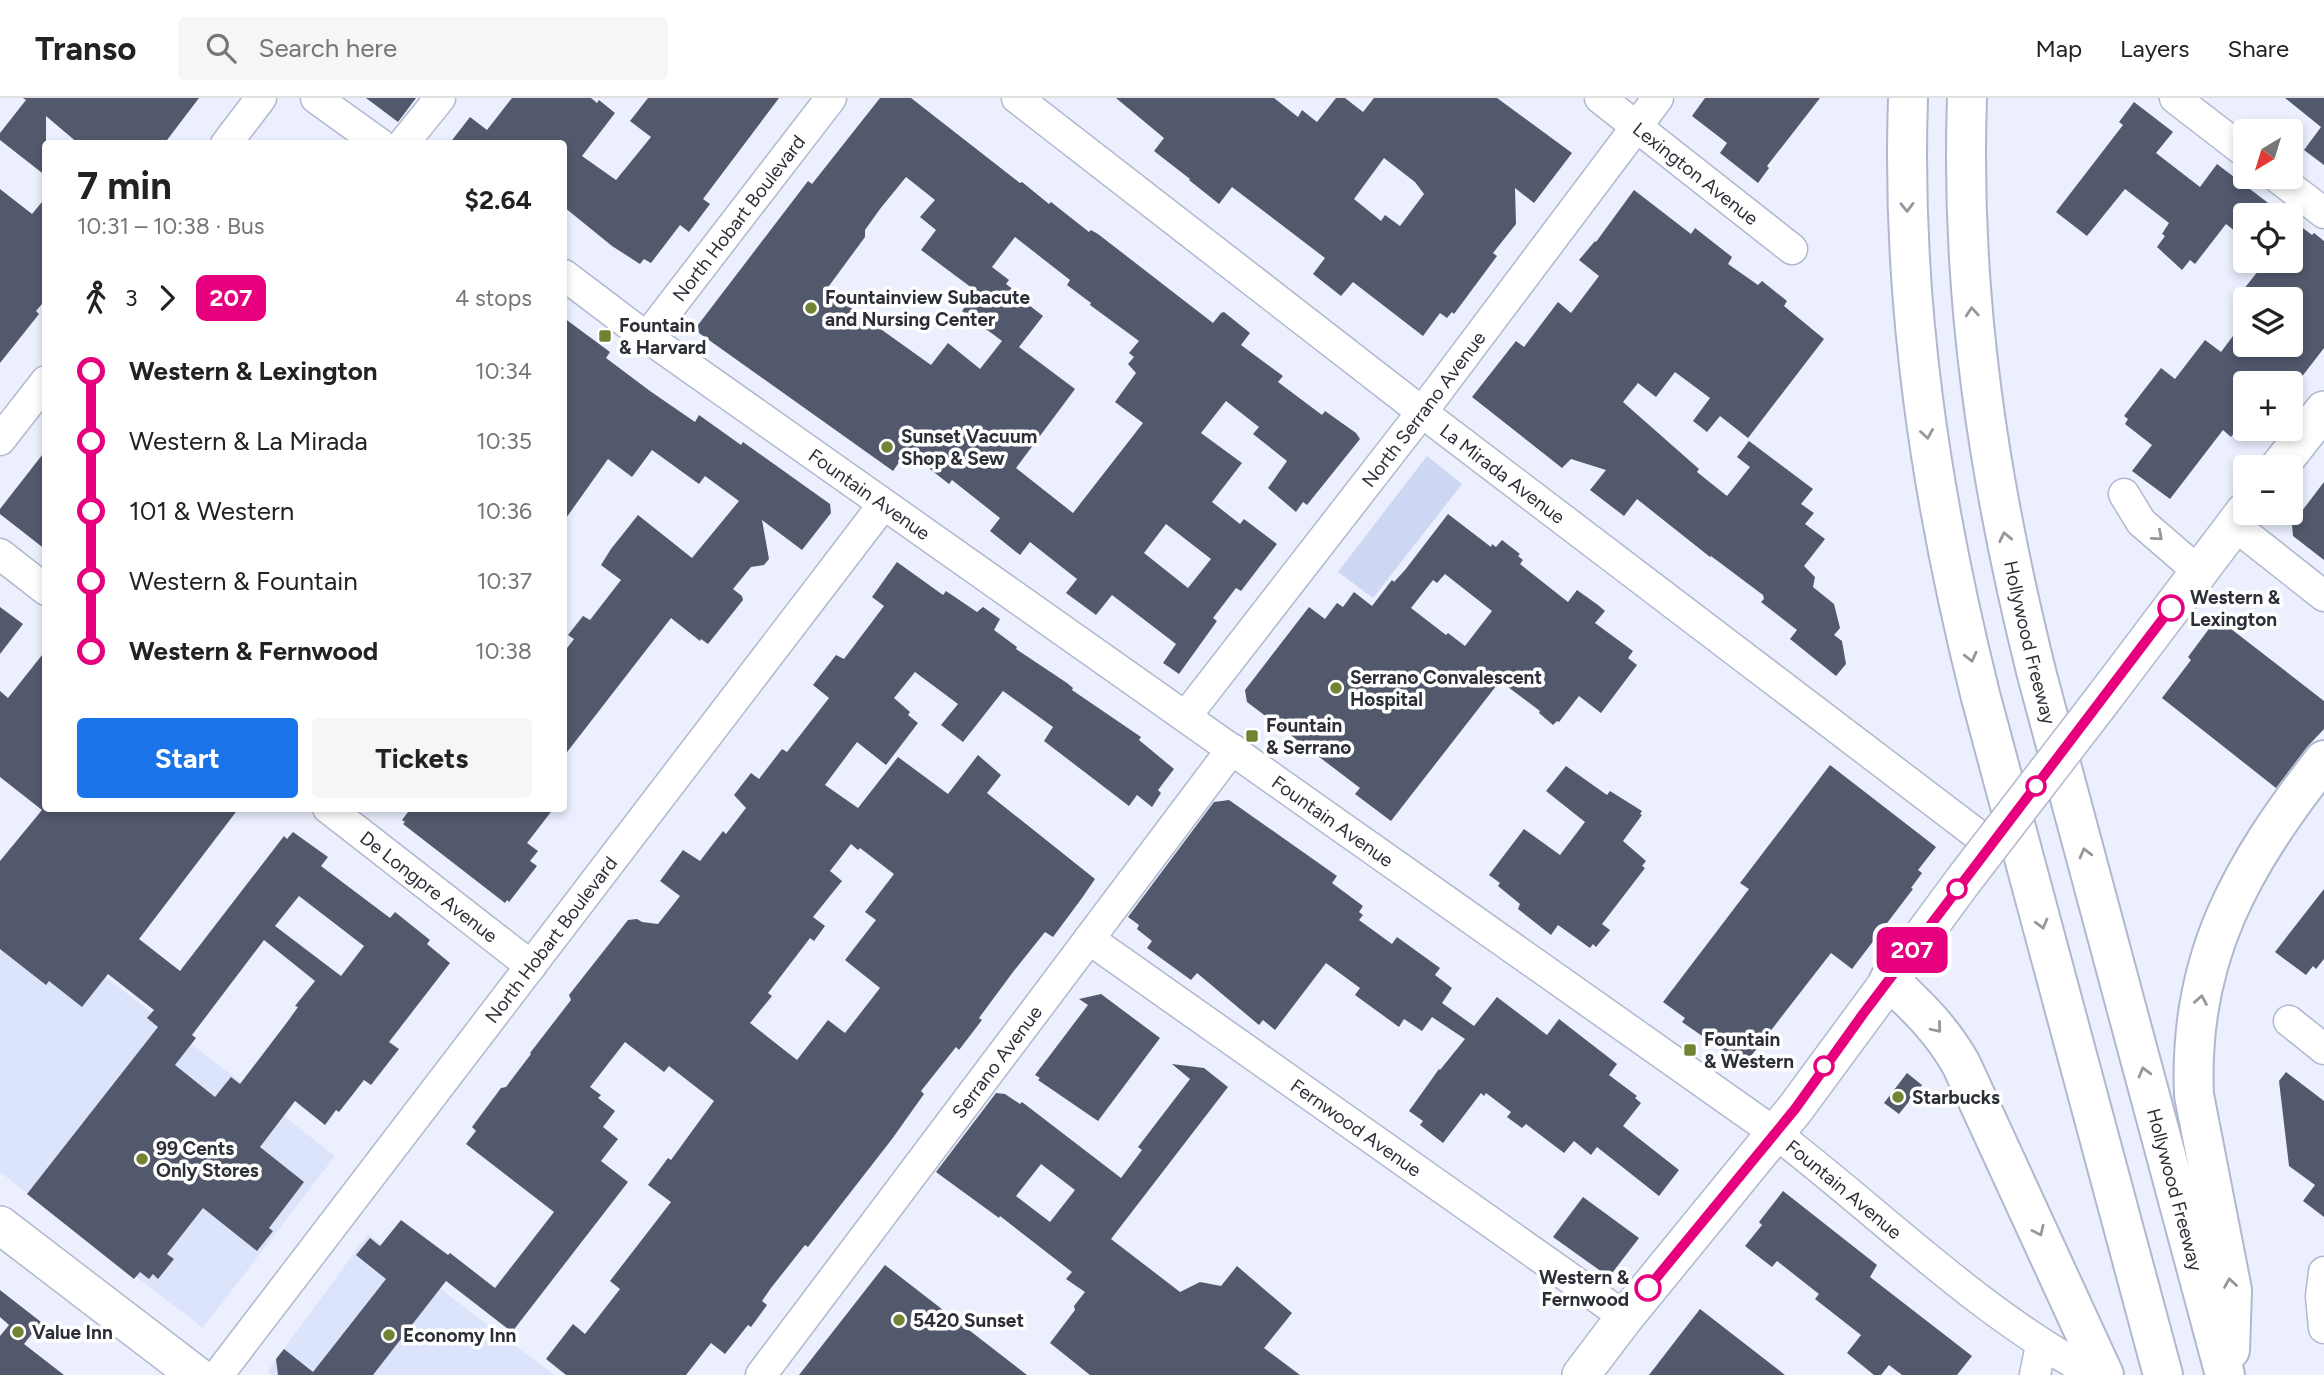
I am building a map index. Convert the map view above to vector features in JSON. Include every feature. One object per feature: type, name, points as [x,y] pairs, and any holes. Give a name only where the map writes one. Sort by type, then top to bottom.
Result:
[{"type":"highway","points":[[1908,98],[1906,139],[1909,250],[1923,406],[1939,512],[1980,694],[2163,1375]]},
{"type":"highway","name":"Hollywood Freeway","points":[[1967,98],[1967,231],[1973,324],[1997,501],[2037,675],[2227,1375]]},
{"type":"highway","points":[[2227,1375],[2232,1290],[2194,1095],[2193,1068],[2198,1015],[2212,950],[2235,891],[2267,836],[2324,760]]},
{"type":"highway","points":[[1889,980],[1933,1022],[1961,1063],[2104,1375]]},
{"type":"main road","points":[[2288,455],[2324,410]]},
{"type":"main road","points":[[1581,1375],[1775,1133],[2235,525]]},
{"type":"main road","points":[[0,1225],[196,1375]]},
{"type":"street","points":[[229,140],[261,98]]},
{"type":"street","points":[[316,98],[374,140]]},
{"type":"street","points":[[406,140],[440,98]]},
{"type":"street","name":"North Hobart Boulevard","points":[[647,337],[831,98]]},
{"type":"street","name":"La Mirada Avenue","points":[[1017,98],[1422,412],[1991,845]]},
{"type":"street","name":"Lexington Avenue","points":[[1600,98],[1792,249]]},
{"type":"street","name":"North Serrano Avenue","points":[[1186,716],[1422,412],[1658,98]]},
{"type":"street","points":[[2175,98],[2233,143]]},
{"type":"street","points":[[2293,189],[2324,213]]},
{"type":"street","name":"Fountain Avenue","points":[[567,280],[1775,1133],[1816,1163],[1965,1288],[2053,1352],[2095,1375]]},
{"type":"street","points":[[0,440],[42,386]]},
{"type":"street","points":[[2124,494],[2141,522],[2199,572]]},
{"type":"street","name":"North Hobart Boulevard","points":[[218,1375],[883,505]]},
{"type":"street","points":[[2248,525],[2324,596]]},
{"type":"street","points":[[0,554],[42,587]]},
{"type":"street","name":"Serrano Avenue","points":[[761,1375],[1232,749]]},
{"type":"street","name":"De Longpre Avenue","points":[[333,812],[531,966]]},
{"type":"street","name":"Fernwood Avenue","points":[[1089,939],[1625,1317]]},
{"type":"street","points":[[2289,1021],[2324,1049]]},
{"type":"street","points":[[2324,1272],[2321,1296],[2324,1328]]},
{"type":"street","points":[[2035,1375],[2053,1352]]},
{"type":"shaded area","points":[[1427,456],[1462,484],[1373,598],[1338,572]]},
{"type":"shaded area","points":[[0,894],[335,1156],[203,1328],[0,1172]]},
{"type":"shaded area","points":[[368,1234],[554,1375],[271,1375],[267,1372]]},
{"type":"building","points":[[23,98],[199,98],[167,140],[74,140],[46,116],[46,140],[42,140],[42,173],[0,140],[0,133],[26,100]]},
{"type":"building","points":[[366,98],[416,98],[398,122]]},
{"type":"building","points":[[512,98],[591,98],[597,103],[599,100],[615,113],[582,156],[616,180],[651,137],[630,121],[648,98],[779,98],[703,199],[710,204],[689,232],[680,225],[651,263],[644,259],[640,264],[612,246],[567,209],[567,140],[452,140],[470,117],[487,130]]},
{"type":"building","points":[[880,98],[911,98],[1020,183],[1049,204],[1051,202],[1089,232],[1091,230],[1098,234],[1213,323],[1224,312],[1250,333],[1241,345],[1283,376],[1278,382],[1322,415],[1325,411],[1356,433],[1360,439],[1307,505],[1303,502],[1296,512],[1268,488],[1287,461],[1253,434],[1259,427],[1226,401],[1201,433],[1242,463],[1212,502],[1240,524],[1244,519],[1277,544],[1241,591],[1236,588],[1213,618],[1217,621],[1179,674],[1163,663],[1176,644],[1112,595],[1096,615],[1066,593],[1077,579],[1030,542],[1020,555],[990,531],[1000,518],[952,480],[949,484],[907,451],[893,471],[699,333],[698,325],[808,181],[812,184]],"holes":[[[906,177],[935,200],[920,217],[936,230],[921,250],[976,291],[962,311],[1002,341],[980,369],[948,343],[931,365],[826,290],[865,237],[865,230]],[[1015,237],[1070,280],[1067,285],[1091,303],[1090,305],[1139,341],[1129,353],[1134,357],[1128,364],[1136,373],[1115,402],[1143,423],[1073,513],[1016,468],[1075,389],[1019,347],[1043,316],[1012,292],[1014,290],[1006,284],[1009,280],[992,267]],[[1166,524],[1211,559],[1188,588],[1144,553]]]},
{"type":"building","points":[[1116,98],[1274,98],[1298,117],[1302,110],[1317,122],[1336,98],[1345,98],[1363,112],[1374,98],[1497,98],[1572,153],[1534,203],[1515,188],[1516,224],[1493,253],[1497,256],[1454,314],[1452,312],[1447,318],[1440,313],[1423,336],[1353,282],[1341,296],[1313,274],[1325,258],[1232,187],[1219,204],[1154,151],[1164,138]],"holes":[[[1384,158],[1415,182],[1424,194],[1400,226],[1385,215],[1381,221],[1354,199]]]},
{"type":"building","points":[[1705,98],[1820,98],[1767,166],[1769,168],[1758,183],[1720,153],[1727,143],[1692,116]]},
{"type":"building","points":[[2285,98],[2324,98],[2324,165],[2304,150],[2321,127]]},
{"type":"building","points":[[2134,102],[2173,132],[2156,153],[2200,187],[2217,164],[2233,176],[2233,189],[2250,189],[2268,203],[2233,203],[2233,230],[2226,224],[2195,264],[2190,260],[2182,270],[2157,247],[2165,236],[2162,234],[2169,223],[2125,189],[2087,236],[2056,212],[2123,125],[2119,122]]},
{"type":"building","points":[[0,189],[32,214],[42,202],[42,304],[36,311],[39,314],[0,363]]},
{"type":"building","points":[[1634,190],[1691,234],[1695,228],[1732,257],[1728,264],[1758,285],[1762,281],[1787,301],[1784,306],[1824,339],[1748,438],[1720,416],[1707,432],[1693,421],[1710,398],[1675,372],[1656,397],[1638,383],[1623,402],[1699,469],[1697,472],[1727,496],[1750,467],[1737,457],[1749,441],[1813,489],[1801,504],[1814,513],[1805,524],[1825,539],[1804,566],[1815,577],[1813,587],[1834,604],[1840,628],[1834,635],[1842,641],[1846,664],[1836,676],[1790,639],[1797,630],[1761,602],[1763,595],[1637,499],[1624,516],[1590,490],[1606,470],[1571,459],[1562,468],[1472,397],[1516,341],[1524,347],[1558,302],[1571,313],[1599,276],[1579,260],[1596,242]]},
{"type":"building","points":[[2303,228],[2312,235],[2314,233],[2324,241],[2324,348],[2303,375],[2303,371],[2233,371],[2233,434],[2231,437],[2223,430],[2170,499],[2132,471],[2152,445],[2125,424],[2128,419],[2124,416],[2161,368],[2175,379],[2205,340],[2221,352],[2233,336],[2233,357],[2303,357],[2303,287],[2245,287],[2257,273],[2303,273]]},
{"type":"building","points":[[567,320],[610,352],[606,358],[650,391],[695,422],[699,415],[741,445],[743,442],[830,504],[831,513],[802,550],[762,520],[769,559],[764,565],[751,567],[733,589],[743,600],[708,644],[701,639],[700,641],[671,618],[567,752],[567,648],[574,639],[568,635],[583,616],[590,620],[621,580],[601,565],[611,549],[638,515],[692,558],[739,501],[705,476],[699,484],[652,450],[632,477],[608,459],[567,517]]},
{"type":"building","points":[[42,455],[42,547],[0,514],[0,509]]},
{"type":"building","points":[[2324,482],[2324,560],[2293,536],[2292,525],[2303,525],[2303,510]]},
{"type":"building","points":[[1448,514],[1491,547],[1492,544],[1496,547],[1502,540],[1520,554],[1518,556],[1523,560],[1520,564],[1568,602],[1577,590],[1598,605],[1605,611],[1595,623],[1633,651],[1628,658],[1637,665],[1601,713],[1579,696],[1559,722],[1553,725],[1540,711],[1500,681],[1391,821],[1355,794],[1360,788],[1247,702],[1245,690],[1309,607],[1325,619],[1337,603],[1343,607],[1354,592],[1372,606],[1392,580],[1394,582]],"holes":[[[1445,574],[1492,611],[1465,646],[1411,608],[1433,580],[1437,583]]]},
{"type":"building","points":[[897,562],[943,595],[946,591],[977,612],[983,607],[1000,619],[994,630],[1017,647],[1016,649],[1141,737],[1139,740],[1174,769],[1158,790],[1161,793],[1152,807],[1137,795],[1129,806],[1044,741],[1053,727],[1003,691],[963,742],[941,725],[958,704],[915,672],[894,698],[918,723],[886,765],[857,742],[825,785],[858,808],[898,757],[948,794],[978,755],[1001,775],[987,793],[1095,879],[1053,937],[1045,932],[1013,972],[959,1050],[956,1047],[921,1091],[924,1094],[892,1139],[808,1247],[805,1245],[771,1288],[762,1301],[767,1305],[751,1327],[748,1325],[725,1354],[711,1343],[686,1375],[566,1375],[546,1359],[573,1324],[585,1334],[620,1289],[610,1281],[671,1202],[648,1185],[668,1158],[671,1160],[714,1101],[669,1066],[664,1072],[625,1042],[590,1087],[601,1095],[598,1098],[615,1111],[603,1127],[618,1139],[601,1161],[628,1182],[512,1332],[446,1281],[373,1375],[278,1375],[276,1359],[284,1349],[313,1372],[386,1279],[356,1255],[370,1238],[380,1246],[401,1220],[495,1288],[554,1212],[466,1144],[476,1131],[472,1127],[531,1054],[571,1000],[569,995],[628,920],[637,919],[658,924],[680,896],[660,881],[683,850],[700,861],[723,831],[726,834],[746,808],[734,795],[751,773],[759,779],[782,749],[787,752],[829,698],[813,685],[836,655],[844,659],[884,606],[872,597]],"holes":[[[851,844],[858,850],[860,848],[894,874],[865,912],[876,920],[845,960],[880,988],[845,1033],[828,1020],[797,1060],[750,1023],[772,996],[768,993],[810,938],[814,941],[825,926],[813,917],[842,881],[830,871]]]},
{"type":"building","points":[[0,607],[23,624],[0,654]]},
{"type":"building","points":[[2217,618],[2324,701],[2324,729],[2276,788],[2162,698],[2191,660],[2188,657]]},
{"type":"building","points":[[42,655],[42,810],[0,777],[0,691],[8,698]]},
{"type":"building","points":[[1830,765],[1936,847],[1918,870],[1922,873],[1911,888],[1913,889],[1852,969],[1831,953],[1744,1065],[1682,1022],[1685,1018],[1663,1002],[1749,889],[1740,883]]},
{"type":"building","points":[[1566,766],[1607,795],[1610,791],[1642,811],[1642,815],[1623,841],[1646,861],[1642,866],[1645,868],[1602,924],[1610,930],[1596,947],[1593,944],[1590,948],[1558,925],[1551,935],[1518,909],[1520,904],[1489,875],[1524,829],[1560,855],[1585,822],[1546,791]]},
{"type":"building","points":[[1229,800],[1337,876],[1332,883],[1363,906],[1359,912],[1363,915],[1359,920],[1392,944],[1397,937],[1440,968],[1435,975],[1452,988],[1442,1003],[1474,1026],[1497,997],[1547,1035],[1559,1019],[1617,1064],[1609,1075],[1637,1096],[1635,1098],[1641,1103],[1623,1126],[1679,1170],[1659,1196],[1597,1147],[1591,1155],[1574,1141],[1564,1153],[1526,1124],[1522,1128],[1507,1117],[1511,1112],[1486,1093],[1484,1096],[1481,1093],[1443,1143],[1420,1125],[1423,1121],[1409,1111],[1439,1069],[1465,1039],[1432,1017],[1422,1031],[1404,1019],[1399,1027],[1355,995],[1360,988],[1326,963],[1275,1030],[1263,1020],[1259,1025],[1197,973],[1191,980],[1147,948],[1152,941],[1137,929],[1139,925],[1128,917],[1214,802]]},
{"type":"building","points":[[42,810],[236,812],[139,939],[180,971],[284,836],[287,839],[293,832],[328,857],[321,866],[390,918],[395,912],[430,940],[427,944],[450,963],[389,1042],[399,1049],[371,1085],[364,1080],[325,1125],[295,1101],[260,1147],[304,1182],[269,1228],[273,1231],[257,1251],[203,1208],[167,1254],[174,1259],[158,1279],[153,1274],[149,1279],[140,1272],[134,1279],[27,1194],[158,1027],[147,1018],[154,1010],[108,974],[82,1007],[49,981],[46,985],[0,949],[0,861]],"holes":[[[299,896],[364,946],[341,976],[275,926]],[[264,940],[315,981],[240,1084],[231,1077],[215,1097],[175,1065],[196,1038],[192,1035]]]},
{"type":"building","points":[[408,812],[551,812],[527,843],[538,851],[530,861],[537,866],[509,902],[507,900],[505,903],[403,824],[405,822],[402,820]]},
{"type":"building","points":[[2324,889],[2324,959],[2316,969],[2313,966],[2306,975],[2275,952]]},
{"type":"building","points":[[1101,994],[1160,1038],[1098,1121],[1038,1080],[1040,1078],[1035,1075],[1088,1005],[1079,999]]},
{"type":"building","points":[[1172,1064],[1204,1068],[1228,1087],[1111,1239],[1180,1292],[1200,1282],[1221,1286],[1237,1266],[1292,1313],[1264,1348],[1300,1375],[1090,1375],[1050,1343],[1085,1292],[1066,1279],[1072,1272],[1000,1216],[999,1218],[936,1172],[996,1093],[1005,1094],[1020,1104],[1022,1102],[1121,1178],[1142,1150],[1138,1147],[1190,1079]],"holes":[[[1041,1164],[1075,1190],[1050,1222],[1016,1196]]]},
{"type":"building","points":[[2286,1072],[2324,1101],[2324,1217],[2303,1201],[2315,1185],[2289,1166],[2279,1081]]},
{"type":"building","name":"Starbucks","points":[[1907,1073],[1922,1085],[1899,1114],[1884,1103]]},
{"type":"building","points":[[1783,1191],[1877,1265],[1870,1277],[1972,1356],[1957,1375],[1902,1375],[1889,1365],[1881,1375],[1874,1375],[1847,1353],[1861,1335],[1815,1299],[1819,1294],[1777,1261],[1772,1267],[1745,1246],[1762,1225],[1759,1222]]},
{"type":"building","points":[[1583,1197],[1639,1238],[1609,1277],[1553,1237]]},
{"type":"building","name":"5420 Sunset","points":[[885,1265],[1027,1375],[799,1375]]},
{"type":"building","name":"Value Inn","points":[[0,1290],[41,1322],[24,1344],[64,1375],[0,1375],[0,1336],[9,1325],[0,1317]]},
{"type":"building","points":[[1700,1309],[1785,1375],[1649,1375]]},
{"type":"bus line","name":"207","points":[[1648,1288],[1795,1109],[1863,1014],[2171,608]]},
{"type":"place","name":"Fountainview Subacute and Nursing Center","points":[[811,308]]},
{"type":"place","name":"Fountain & Harvard","points":[[605,336]]},
{"type":"place","name":"Sunset Vacuum Shop & Sew","points":[[887,447]]},
{"type":"place","name":"Western & Lexington","points":[[2171,608]]},
{"type":"place","name":"Serrano Convalescent Hospital","points":[[1336,688]]},
{"type":"place","name":"Fountain & Serrano","points":[[1252,736]]},
{"type":"place","name":"Fountain & Western","points":[[1690,1050]]},
{"type":"place","name":"Starbucks","points":[[1898,1097]]},
{"type":"place","name":"99 Cents Only Stores","points":[[142,1159]]},
{"type":"place","name":"Western & Fernwood","points":[[1648,1288]]},
{"type":"place","name":"5420 Sunset","points":[[899,1320]]},
{"type":"place","name":"Value Inn","points":[[18,1332]]},
{"type":"place","name":"Economy Inn","points":[[389,1335]]}]
